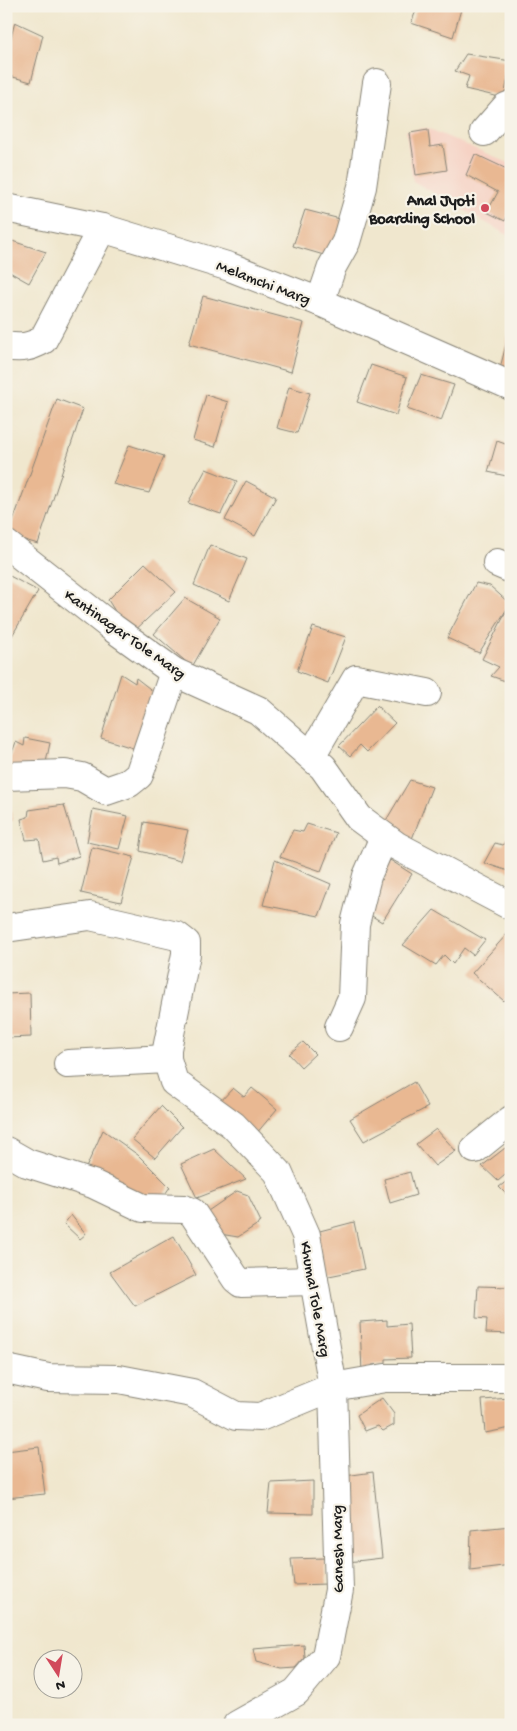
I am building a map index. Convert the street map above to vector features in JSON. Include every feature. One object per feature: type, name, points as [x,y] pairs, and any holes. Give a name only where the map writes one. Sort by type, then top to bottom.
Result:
[{"type":"street","points":[[320,302],[332,267],[346,242],[362,188],[378,83]]},
{"type":"street","points":[[484,132],[506,107],[511,105]]},
{"type":"street","name":"Melamchi Marg","points":[[6,208],[102,228],[230,267],[320,302],[511,386]]},
{"type":"street","points":[[6,346],[30,347],[43,340],[102,228]]},
{"type":"street","name":"Kantinagar Tole Marg","points":[[6,544],[113,628],[174,672],[258,710],[324,767],[359,818],[396,846],[511,906]]},
{"type":"street","points":[[6,776],[65,774],[82,777],[106,792],[129,783],[139,775],[174,672]]},
{"type":"street","points":[[310,756],[356,679],[427,693]]},
{"type":"street","points":[[339,1026],[352,998],[355,924],[367,876],[384,837]]},
{"type":"street","name":"Khumal Tole Marg","points":[[6,928],[90,916],[177,936],[186,943],[186,954],[167,1059],[174,1082],[233,1125],[278,1172],[306,1235],[333,1387]]},
{"type":"street","points":[[68,1064],[167,1059]]},
{"type":"street","points":[[475,1150],[511,1120]]},
{"type":"street","points":[[6,1151],[27,1164],[93,1184],[143,1208],[184,1209],[192,1212],[236,1279],[241,1283],[314,1281]]},
{"type":"street","points":[[6,1370],[48,1378],[119,1379],[137,1382],[192,1393],[236,1416],[252,1417],[260,1417],[333,1387],[385,1378],[511,1378]]},
{"type":"street","name":"Ganesh Marg","points":[[237,1725],[296,1692],[326,1656],[339,1590],[333,1387]]},
{"type":"shaded area","name":"Anal Jyoti Boarding School","points":[[427,128],[511,164],[511,237],[413,181],[406,131]]},
{"type":"building","points":[[418,6],[462,6],[453,37],[411,23]]},
{"type":"building","points":[[15,22],[43,35],[31,82],[6,75],[6,56]]},
{"type":"building","points":[[466,54],[511,61],[504,98],[465,89],[469,76],[455,71]]},
{"type":"building","points":[[428,130],[430,147],[443,145],[447,170],[416,175],[410,133]]},
{"type":"building","points":[[475,154],[511,171],[511,209],[505,221],[487,212],[498,192],[466,175]]},
{"type":"building","points":[[305,210],[344,220],[334,258],[293,246]]},
{"type":"building","points":[[6,239],[46,252],[29,283],[6,270]]},
{"type":"building","points":[[203,296],[304,323],[291,372],[189,344]]},
{"type":"building","points":[[511,329],[511,381],[498,376]]},
{"type":"building","points":[[371,365],[407,377],[396,415],[357,402]]},
{"type":"building","points":[[421,375],[454,385],[441,421],[407,409]]},
{"type":"building","points":[[289,387],[310,393],[297,433],[277,428]]},
{"type":"building","points":[[206,395],[228,402],[215,447],[193,440]]},
{"type":"building","points":[[57,399],[83,409],[38,544],[8,535]]},
{"type":"building","points":[[497,441],[511,446],[511,477],[488,472]]},
{"type":"building","points":[[129,445],[164,456],[149,493],[113,484]]},
{"type":"building","points":[[206,469],[237,481],[221,514],[188,503]]},
{"type":"building","points":[[246,481],[276,497],[255,536],[225,520]]},
{"type":"building","points":[[210,545],[247,559],[229,601],[194,585]]},
{"type":"building","points":[[145,563],[176,592],[130,635],[108,600]]},
{"type":"building","points":[[6,574],[38,591],[9,641],[6,640]]},
{"type":"building","points":[[476,583],[490,586],[510,604],[479,653],[447,638]]},
{"type":"building","points":[[185,598],[220,618],[192,667],[154,634]]},
{"type":"building","points":[[506,612],[511,615],[511,683],[491,676],[499,667],[482,659]]},
{"type":"building","points":[[313,627],[346,637],[328,683],[297,671]]},
{"type":"building","points":[[121,674],[135,683],[136,678],[154,692],[136,749],[101,738]]},
{"type":"building","points":[[377,706],[395,723],[367,752],[360,745],[350,756],[339,746]]},
{"type":"building","points":[[25,738],[50,743],[44,772],[6,768],[16,742],[24,746]]},
{"type":"building","points":[[410,780],[432,787],[410,844],[381,829]]},
{"type":"building","points":[[6,791],[13,820],[6,823]]},
{"type":"building","points":[[64,805],[79,856],[57,863],[56,857],[43,860],[39,839],[26,840],[21,819],[28,817],[29,810]]},
{"type":"building","points":[[93,809],[128,816],[119,849],[87,842]]},
{"type":"building","points":[[144,822],[188,830],[180,861],[140,851]]},
{"type":"building","points":[[307,824],[336,833],[321,871],[280,857],[293,830],[303,832]]},
{"type":"building","points":[[511,831],[511,872],[484,863],[495,843],[503,845]]},
{"type":"building","points":[[92,847],[134,857],[121,902],[81,893]]},
{"type":"building","points":[[275,860],[331,884],[319,916],[263,905]]},
{"type":"building","points":[[390,860],[412,874],[382,922],[360,909]]},
{"type":"building","points":[[434,910],[485,940],[473,955],[464,948],[453,964],[444,955],[436,965],[403,945]]},
{"type":"building","points":[[507,934],[511,937],[511,994],[504,1001],[472,973]]},
{"type":"building","points":[[30,993],[31,1037],[6,1038],[6,994]]},
{"type":"building","points":[[303,1042],[315,1054],[301,1067],[289,1054]]},
{"type":"building","points":[[414,1082],[428,1107],[364,1141],[350,1119]]},
{"type":"building","points":[[233,1088],[244,1097],[252,1088],[277,1109],[256,1134],[219,1103]]},
{"type":"building","points":[[161,1106],[182,1127],[155,1158],[132,1139]]},
{"type":"building","points":[[436,1129],[456,1151],[435,1166],[416,1144]]},
{"type":"building","points":[[103,1130],[138,1155],[170,1187],[156,1207],[85,1170]]},
{"type":"building","points":[[505,1148],[511,1156],[511,1170],[498,1181],[482,1166]]},
{"type":"building","points":[[214,1149],[246,1179],[197,1198],[181,1164]]},
{"type":"building","points":[[410,1172],[416,1195],[390,1203],[384,1179]]},
{"type":"building","points":[[511,1178],[511,1199],[499,1187]]},
{"type":"building","points":[[237,1191],[248,1195],[261,1222],[238,1237],[220,1234],[205,1213]]},
{"type":"building","points":[[71,1215],[86,1234],[80,1239],[64,1224]]},
{"type":"building","points":[[354,1222],[364,1269],[324,1277],[316,1232]]},
{"type":"building","points":[[174,1236],[196,1275],[135,1306],[110,1272]]},
{"type":"building","points":[[478,1286],[511,1287],[511,1334],[486,1333],[487,1319],[476,1318]]},
{"type":"building","points":[[387,1320],[387,1326],[409,1324],[411,1358],[386,1359],[386,1364],[372,1365],[371,1373],[362,1374],[360,1322]]},
{"type":"building","points":[[382,1398],[394,1414],[394,1425],[383,1431],[378,1426],[365,1431],[357,1415]]},
{"type":"building","points":[[511,1398],[511,1428],[485,1433],[482,1400]]},
{"type":"building","points":[[39,1447],[45,1494],[6,1498],[6,1451]]},
{"type":"building","points":[[373,1472],[382,1558],[348,1562],[345,1476]]},
{"type":"building","points":[[313,1481],[313,1514],[268,1513],[271,1483]]},
{"type":"building","points":[[511,1526],[511,1565],[470,1570],[471,1530]]},
{"type":"building","points":[[325,1558],[327,1584],[294,1585],[291,1559]]},
{"type":"building","points":[[304,1645],[305,1658],[296,1668],[282,1669],[256,1662],[253,1649]]},
{"type":"place","name":"Anal Jyoti Boarding School","points":[[485,208]]}]
